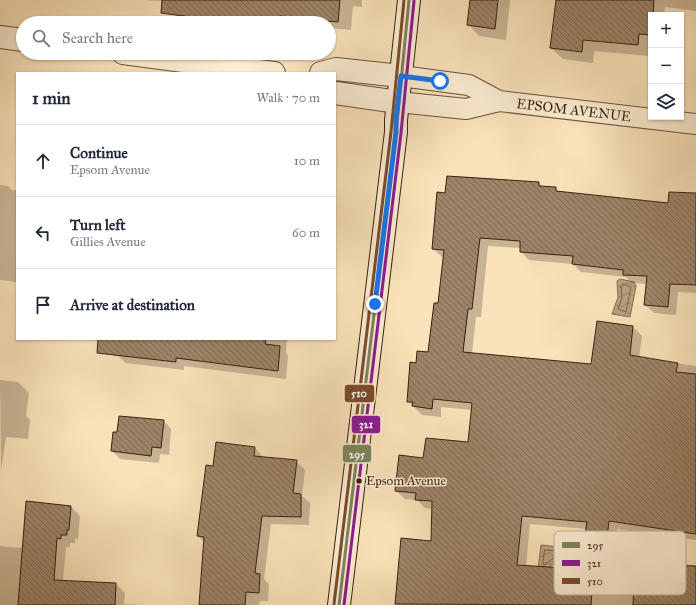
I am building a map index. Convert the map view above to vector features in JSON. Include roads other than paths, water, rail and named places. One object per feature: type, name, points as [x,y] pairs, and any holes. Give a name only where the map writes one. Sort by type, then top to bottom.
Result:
[{"type":"main road","points":[[339,605],[396,132],[409,0]]},
{"type":"main road","points":[[0,37],[16,39]]},
{"type":"main road","points":[[176,60],[266,72]]},
{"type":"main road","name":"EPSOM AVENUE","points":[[328,72],[342,70],[401,76]]},
{"type":"main road","name":"EPSOM AVENUE","points":[[336,93],[398,102]]},
{"type":"street","name":"EPSOM AVENUE","points":[[401,76],[469,85],[499,101]]},
{"type":"street","name":"EPSOM AVENUE","points":[[398,102],[466,109],[499,101],[696,124]]},
{"type":"water","points":[[620,279],[634,282],[636,286],[630,317],[612,314],[618,297],[617,281]]},
{"type":"water","points":[[541,545],[554,546],[554,564],[544,571],[538,570]]},
{"type":"place","name":"Epsom Avenue","points":[[359,481]]}]
